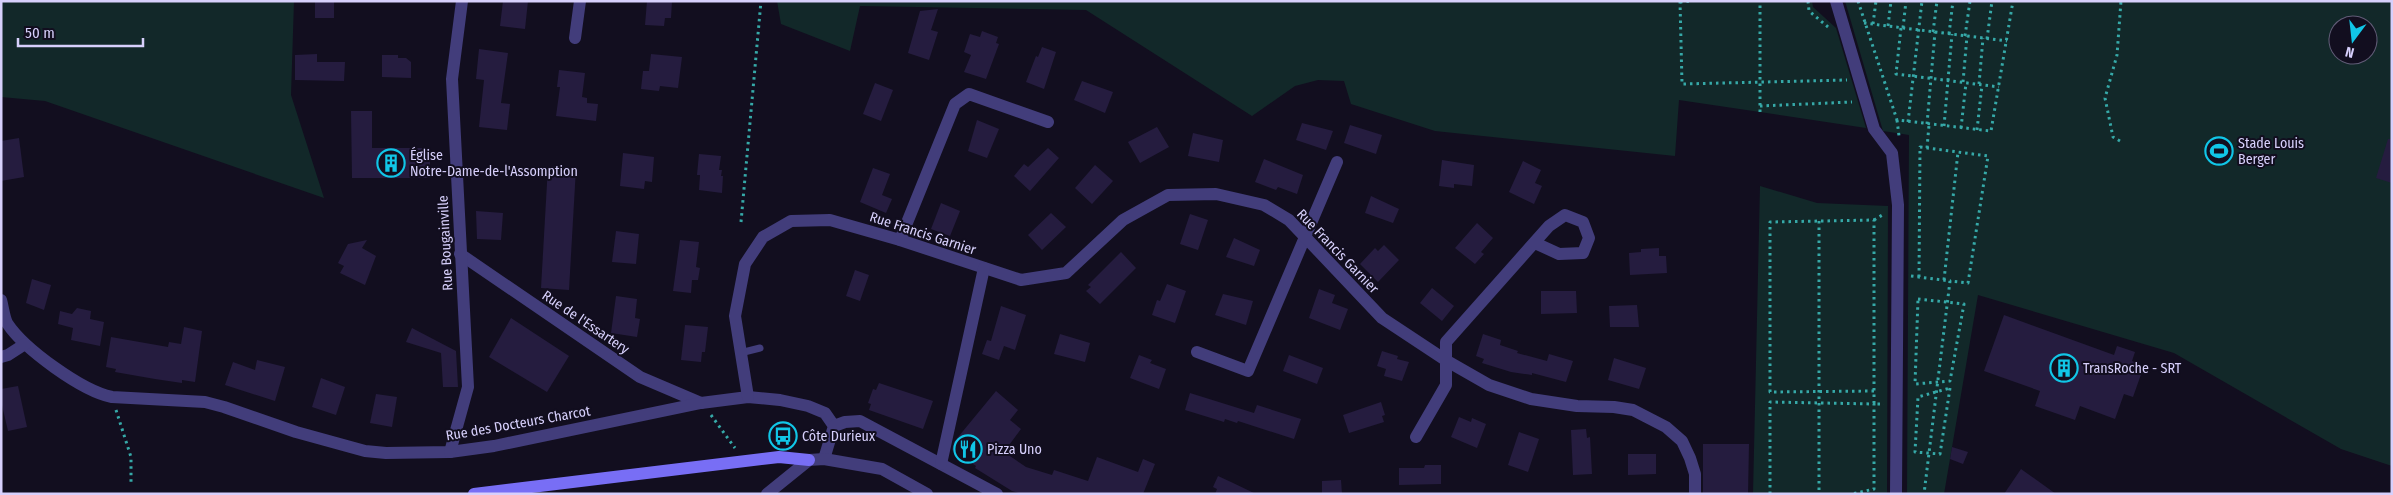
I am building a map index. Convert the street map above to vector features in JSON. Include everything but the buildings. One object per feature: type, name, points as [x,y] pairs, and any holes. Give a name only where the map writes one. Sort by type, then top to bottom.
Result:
[{"type":"main road","points":[[474,494],[779,457],[808,460]]},
{"type":"street","name":"Rue Bougainville","points":[[450,452],[468,386],[452,79],[462,1]]},
{"type":"street","points":[[575,38],[580,1]]},
{"type":"street","points":[[1836,1],[1874,129],[1892,153],[1898,205],[1896,494]]},
{"type":"street","points":[[900,240],[955,104],[969,94],[1048,122]]},
{"type":"street","points":[[1197,352],[1248,371],[1337,162]]},
{"type":"street","name":"Rue Francis Garnier","points":[[748,397],[735,316],[745,264],[763,237],[791,221],[830,220],[900,240],[1022,280],[1066,273],[1123,220],[1168,196],[1216,194],[1264,205],[1289,220],[1382,318],[1447,361],[1489,385],[1531,399],[1577,406],[1614,407],[1633,410],[1666,427],[1682,441],[1694,474],[1695,494]]},
{"type":"street","points":[[1416,437],[1446,385],[1446,342],[1536,244]]},
{"type":"street","name":"Rue de l'Essartery","points":[[460,254],[640,377],[703,403]]},
{"type":"street","points":[[941,464],[984,268]]},
{"type":"street","name":"Rue des Docteurs Charcot","points":[[1,300],[6,322],[26,344],[78,383],[98,394],[112,397],[205,402],[296,432],[365,450],[386,453],[450,452],[555,434],[703,403],[748,397],[780,400],[808,406],[825,413],[834,426]]},
{"type":"street","points":[[1,357],[26,344]]},
{"type":"street","points":[[824,459],[834,426],[844,422],[860,421],[998,494]]},
{"type":"street","points":[[767,494],[808,460],[824,459],[882,470],[927,494]]},
{"type":"lane","points":[[740,353],[760,348]]},
{"type":"path","points":[[741,222],[761,1]]},
{"type":"path","points":[[1693,1],[1680,2],[1682,84],[1847,80],[1849,87]]},
{"type":"path","points":[[1760,1],[1760,112]]},
{"type":"path","points":[[1858,1],[1896,120],[1991,131],[2013,1]]},
{"type":"path","points":[[1873,24],[1876,1]]},
{"type":"path","points":[[1888,26],[1891,1]]},
{"type":"path","points":[[1906,1],[1896,74],[1999,87]]},
{"type":"path","points":[[1908,122],[1922,1]]},
{"type":"path","points":[[1927,148],[1937,1]]},
{"type":"path","points":[[1944,126],[1953,1]]},
{"type":"path","points":[[1961,128],[1966,36],[1970,1]]},
{"type":"path","points":[[1978,130],[1980,84],[1992,1]]},
{"type":"path","points":[[2120,141],[2113,137],[2105,98],[2117,55],[2121,1]]},
{"type":"path","points":[[1864,23],[2007,41]]},
{"type":"path","points":[[1760,106],[1853,102],[1851,95]]},
{"type":"path","points":[[1898,275],[1968,282],[1988,156],[1920,147],[1919,277]]},
{"type":"path","points":[[1944,280],[1958,152]]},
{"type":"path","points":[[1852,494],[1874,489],[1874,392],[1874,220],[1770,222],[1770,392],[1874,392]]},
{"type":"path","points":[[1819,221],[1819,494]]},
{"type":"path","points":[[1924,494],[1950,280]]},
{"type":"path","points":[[1918,299],[1964,304],[1950,381],[1938,383],[1916,384],[1918,299]]},
{"type":"path","points":[[1950,388],[1940,454],[1914,452],[1918,397],[1937,391],[1950,388]]},
{"type":"path","points":[[112,397],[131,457],[130,483]]},
{"type":"path","points":[[1770,494],[1770,402],[1874,404]]},
{"type":"path","points":[[703,403],[737,451],[746,450],[747,461]]},
{"type":"green space","points":[[1,1],[294,1],[291,95],[324,198],[45,101],[1,97]]},
{"type":"green space","points":[[777,1],[1812,1],[1813,7],[1836,28],[1866,128],[1679,100],[1675,156],[1435,131],[1351,104],[1344,81],[1318,80],[1295,86],[1252,116],[1086,10],[860,6],[850,51],[781,24]]},
{"type":"green space","points":[[1845,1],[2392,1],[2392,466],[2341,449],[2174,353],[1978,295],[1944,494],[1907,494],[1909,135],[1883,131]]},
{"type":"green space","points":[[1760,186],[1817,203],[1888,206],[1887,494],[1753,494]]},
{"type":"place","name":"Stade Louis Berger","points":[[2219,151]]},
{"type":"place","name":"Église Notre-Dame-de-l'Assomption","points":[[391,163]]},
{"type":"place","name":"TransRoche - SRT","points":[[2064,368]]},
{"type":"place","name":"Côte Durieux","points":[[783,436]]},
{"type":"place","name":"Pizza Uno","points":[[968,449]]}]
